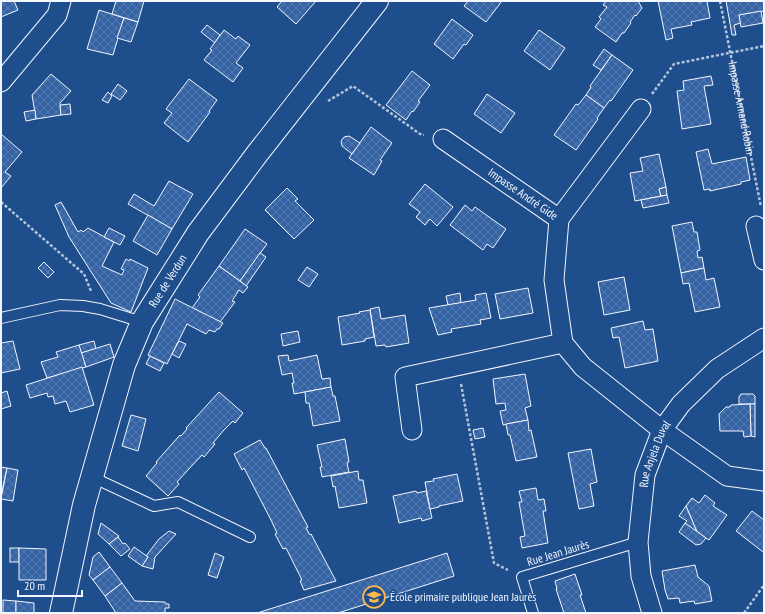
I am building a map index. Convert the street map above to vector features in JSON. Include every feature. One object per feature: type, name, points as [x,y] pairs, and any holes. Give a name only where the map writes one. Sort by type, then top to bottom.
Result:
[{"type":"street","points":[[5,70],[57,15],[61,1]]},
{"type":"street","name":"Rue de Verdun","points":[[61,613],[84,505],[124,365],[142,322],[198,233],[377,1]]},
{"type":"street","points":[[559,219],[641,109]]},
{"type":"street","name":"Impasse André Gide","points":[[442,139],[559,219],[554,280],[563,343]]},
{"type":"street","points":[[756,226],[764,260]]},
{"type":"street","name":"Rue Anjela Duval","points":[[652,613],[641,576],[638,542],[645,475],[662,430],[681,404],[717,368],[764,338]]},
{"type":"street","points":[[412,430],[405,377],[563,343],[582,367],[662,430],[727,476],[764,481]]},
{"type":"lane","points":[[1,318],[60,305],[83,306],[100,309],[142,322]]},
{"type":"lane","points":[[92,477],[154,506],[178,502],[250,537]]},
{"type":"lane","name":"Rue Jean Jaurès","points":[[533,613],[522,577],[638,542]]},
{"type":"path","name":"Impasse Armand Robin","points":[[720,1],[762,211],[756,226]]},
{"type":"path","points":[[641,109],[674,64],[764,46]]},
{"type":"path","points":[[304,95],[325,102],[353,86],[420,134],[442,139]]},
{"type":"path","points":[[1,202],[84,274],[100,309]]},
{"type":"path","points":[[458,366],[494,563],[522,577]]},
{"type":"path","points":[[744,613],[764,585]]},
{"type":"building","points":[[1,1],[14,1],[18,10],[1,17]]},
{"type":"building","points":[[116,1],[144,1],[138,22],[112,14]]},
{"type":"building","points":[[282,1],[316,1],[296,24],[277,7]]},
{"type":"building","points":[[468,1],[502,1],[486,22],[464,6]]},
{"type":"building","points":[[606,1],[638,1],[642,8],[636,16],[635,15],[624,33],[622,33],[616,42],[595,27],[601,19],[599,17],[607,7],[603,5]]},
{"type":"building","points":[[658,1],[707,1],[710,18],[691,22],[692,25],[671,29],[673,38],[666,40]]},
{"type":"building","points":[[726,1],[764,1],[764,11],[739,15],[741,23],[734,25],[736,35],[732,35]]},
{"type":"building","points":[[99,10],[124,18],[113,55],[87,49]]},
{"type":"building","points":[[761,11],[763,23],[741,27],[739,15]]},
{"type":"building","points":[[124,18],[138,22],[131,42],[117,38]]},
{"type":"building","points":[[452,19],[473,35],[453,59],[434,44]]},
{"type":"building","points":[[207,25],[220,35],[215,43],[201,32]]},
{"type":"building","points":[[224,30],[236,39],[238,36],[250,45],[236,63],[243,68],[233,82],[204,60]]},
{"type":"building","points":[[539,30],[565,48],[550,70],[524,51]]},
{"type":"building","points":[[604,49],[612,55],[601,70],[593,65]]},
{"type":"building","points":[[612,55],[633,70],[611,101],[610,100],[604,108],[586,95],[591,87],[590,86]]},
{"type":"building","points":[[412,71],[430,85],[418,101],[420,102],[406,120],[386,105]]},
{"type":"building","points":[[51,74],[71,91],[60,103],[61,115],[36,119],[32,95]]},
{"type":"building","points":[[711,76],[713,85],[704,86],[711,124],[682,129],[677,91],[684,90],[683,81]]},
{"type":"building","points":[[189,79],[217,100],[188,142],[164,123],[172,113],[166,109]]},
{"type":"building","points":[[118,84],[127,91],[120,100],[111,94]]},
{"type":"building","points":[[108,92],[112,96],[108,103],[102,100]]},
{"type":"building","points":[[487,94],[515,113],[501,133],[474,114]]},
{"type":"building","points":[[586,95],[604,108],[576,150],[554,135],[576,104],[578,105]]},
{"type":"building","points":[[70,104],[71,114],[61,115],[60,105]]},
{"type":"building","points":[[35,110],[36,119],[26,121],[24,112]]},
{"type":"building","points":[[371,127],[392,143],[380,160],[382,161],[374,175],[349,158]]},
{"type":"building","points":[[1,134],[22,152],[5,172],[11,176],[1,188]]},
{"type":"building","points":[[349,136],[360,143],[352,154],[342,146],[341,141],[344,137]]},
{"type":"building","points":[[708,149],[712,164],[746,157],[750,180],[741,182],[741,184],[710,191],[710,189],[704,190],[696,152]]},
{"type":"building","points":[[659,154],[666,187],[659,189],[661,196],[635,201],[630,173],[643,171],[640,158]]},
{"type":"building","points":[[169,181],[193,194],[172,229],[128,204],[134,194],[154,206]]},
{"type":"building","points":[[425,184],[453,207],[437,226],[430,219],[425,225],[416,217],[420,212],[409,204]]},
{"type":"building","points":[[666,187],[667,195],[661,196],[659,189]]},
{"type":"building","points":[[287,188],[298,199],[295,201],[314,220],[294,239],[265,210]]},
{"type":"building","points":[[667,195],[669,203],[643,208],[641,200]]},
{"type":"building","points":[[61,202],[78,232],[81,230],[83,232],[88,228],[114,242],[102,266],[122,275],[124,270],[121,269],[126,259],[129,261],[130,259],[148,268],[131,312],[111,303],[69,237],[55,205]]},
{"type":"building","points":[[465,205],[472,211],[475,207],[506,229],[493,248],[487,244],[483,250],[450,225]]},
{"type":"building","points":[[148,215],[172,229],[157,255],[133,241]]},
{"type":"building","points":[[692,222],[694,232],[697,232],[700,250],[697,251],[698,258],[702,257],[704,268],[681,273],[672,226]]},
{"type":"building","points":[[109,228],[125,236],[120,245],[104,237]]},
{"type":"building","points":[[245,229],[267,244],[240,281],[219,266]]},
{"type":"building","points":[[260,253],[266,257],[246,286],[240,281]]},
{"type":"building","points":[[44,262],[54,272],[48,278],[38,268]]},
{"type":"building","points":[[219,266],[248,287],[243,293],[239,290],[232,301],[235,302],[220,322],[192,308],[200,297],[198,295]]},
{"type":"building","points":[[307,267],[318,274],[309,287],[298,280]]},
{"type":"building","points":[[704,268],[706,280],[714,278],[720,307],[695,312],[689,283],[683,284],[681,273]]},
{"type":"building","points":[[624,277],[630,310],[604,315],[598,282]]},
{"type":"building","points":[[528,288],[533,313],[500,319],[495,294]]},
{"type":"building","points":[[460,293],[461,303],[448,305],[446,296]]},
{"type":"building","points":[[486,293],[491,318],[480,320],[481,324],[451,329],[452,332],[438,335],[429,308],[476,300],[475,295]]},
{"type":"building","points":[[175,299],[223,323],[215,332],[209,330],[206,334],[187,324],[167,364],[148,355]]},
{"type":"building","points":[[379,307],[381,319],[405,315],[409,343],[386,347],[385,345],[376,346],[370,309]]},
{"type":"building","points":[[370,310],[374,337],[365,339],[365,341],[342,345],[338,317]]},
{"type":"building","points":[[643,321],[645,330],[653,329],[658,361],[625,368],[619,337],[613,338],[611,328]]},
{"type":"building","points":[[298,331],[300,342],[283,346],[281,334]]},
{"type":"building","points":[[13,341],[20,369],[1,373],[1,343]]},
{"type":"building","points":[[94,341],[96,349],[81,353],[79,345]]},
{"type":"building","points":[[179,341],[186,344],[179,358],[172,354]]},
{"type":"building","points":[[110,344],[114,357],[86,367],[81,353]]},
{"type":"building","points":[[79,345],[86,367],[47,378],[41,362],[58,357],[56,352]]},
{"type":"building","points":[[288,355],[289,361],[317,355],[322,379],[330,378],[331,387],[294,394],[292,373],[282,375],[278,356]]},
{"type":"building","points":[[150,356],[164,363],[160,371],[146,364]]},
{"type":"building","points":[[82,367],[94,405],[70,412],[66,401],[55,404],[53,396],[48,397],[47,393],[30,398],[26,385]]},
{"type":"building","points":[[525,374],[531,406],[525,408],[528,420],[503,425],[500,411],[506,410],[505,403],[496,404],[493,379]]},
{"type":"building","points":[[331,387],[333,396],[335,396],[340,421],[313,426],[309,403],[306,403],[305,392]]},
{"type":"building","points":[[7,391],[11,406],[1,409],[1,393]]},
{"type":"building","points":[[219,392],[243,413],[235,423],[233,421],[223,431],[213,443],[215,444],[204,457],[202,455],[187,471],[177,482],[179,484],[168,496],[146,476],[157,463],[156,462]]},
{"type":"building","points":[[741,394],[753,394],[755,396],[755,404],[739,404],[739,397]]},
{"type":"building","points":[[750,404],[755,404],[755,437],[751,436]]},
{"type":"building","points":[[750,404],[751,436],[744,437],[743,431],[720,431],[719,414],[726,407],[730,407],[731,405]]},
{"type":"building","points":[[131,415],[146,419],[138,451],[122,446]]},
{"type":"building","points":[[528,420],[529,431],[531,430],[537,457],[516,461],[506,424]]},
{"type":"building","points":[[483,428],[485,437],[475,439],[473,430]]},
{"type":"building","points":[[345,439],[349,462],[347,463],[349,472],[322,477],[320,467],[322,467],[317,445]]},
{"type":"building","points":[[260,440],[266,448],[308,527],[306,528],[310,535],[311,534],[336,581],[304,590],[300,581],[302,580],[286,548],[283,549],[275,534],[277,533],[271,520],[244,468],[242,470],[234,454]]},
{"type":"building","points":[[591,449],[597,482],[590,484],[594,506],[579,509],[568,453]]},
{"type":"building","points":[[1,467],[7,468],[1,496]]},
{"type":"building","points":[[7,468],[18,470],[13,501],[1,499]]},
{"type":"building","points":[[358,471],[359,480],[363,480],[367,503],[339,508],[335,486],[333,487],[331,476]]},
{"type":"building","points":[[457,474],[463,501],[430,509],[425,482],[434,481],[433,479]]},
{"type":"building","points":[[536,488],[538,500],[544,499],[546,511],[543,511],[548,543],[522,548],[520,537],[525,536],[519,502],[522,502],[519,491]]},
{"type":"building","points":[[416,491],[417,493],[426,491],[432,518],[422,521],[421,518],[399,523],[393,496]]},
{"type":"building","points":[[705,495],[715,503],[713,506],[727,515],[709,540],[697,532],[686,506],[692,498],[699,503]]},
{"type":"building","points":[[686,506],[697,532],[685,523],[687,521],[679,516]]},
{"type":"building","points":[[752,511],[764,520],[763,552],[736,531]]},
{"type":"building","points":[[101,523],[119,536],[109,544],[98,534]]},
{"type":"building","points":[[685,523],[706,538],[701,544],[696,545],[679,532]]},
{"type":"building","points":[[169,531],[176,534],[155,557],[153,569],[142,566],[148,557],[146,556],[159,539]]},
{"type":"building","points":[[118,537],[123,544],[125,543],[130,549],[121,556],[109,544]]},
{"type":"building","points":[[134,547],[148,557],[142,566],[128,556]]},
{"type":"building","points":[[10,548],[19,548],[19,562],[10,562]]},
{"type":"building","points":[[19,548],[46,549],[46,580],[19,580]]},
{"type":"building","points":[[99,552],[110,567],[93,580],[89,575],[93,557]]},
{"type":"building","points":[[215,553],[224,557],[217,578],[208,575]]},
{"type":"building","name":"École primaire publique Jean Jaurès","points":[[447,553],[454,576],[338,613],[257,613]]},
{"type":"building","points":[[695,565],[698,577],[709,586],[712,601],[695,604],[694,601],[680,603],[679,598],[668,599],[662,571]]},
{"type":"building","points":[[110,567],[122,583],[105,596],[93,580]]},
{"type":"building","points":[[575,574],[586,613],[564,613],[556,589],[555,581]]},
{"type":"building","points":[[122,583],[135,601],[165,602],[166,604],[169,604],[169,608],[165,608],[165,613],[116,613],[105,596]]},
{"type":"building","points":[[3,600],[16,601],[16,613],[3,613]]},
{"type":"building","points":[[16,601],[34,603],[34,613],[16,613]]},
{"type":"place","name":"École primaire publique Jean Jaurès","points":[[374,597]]}]
